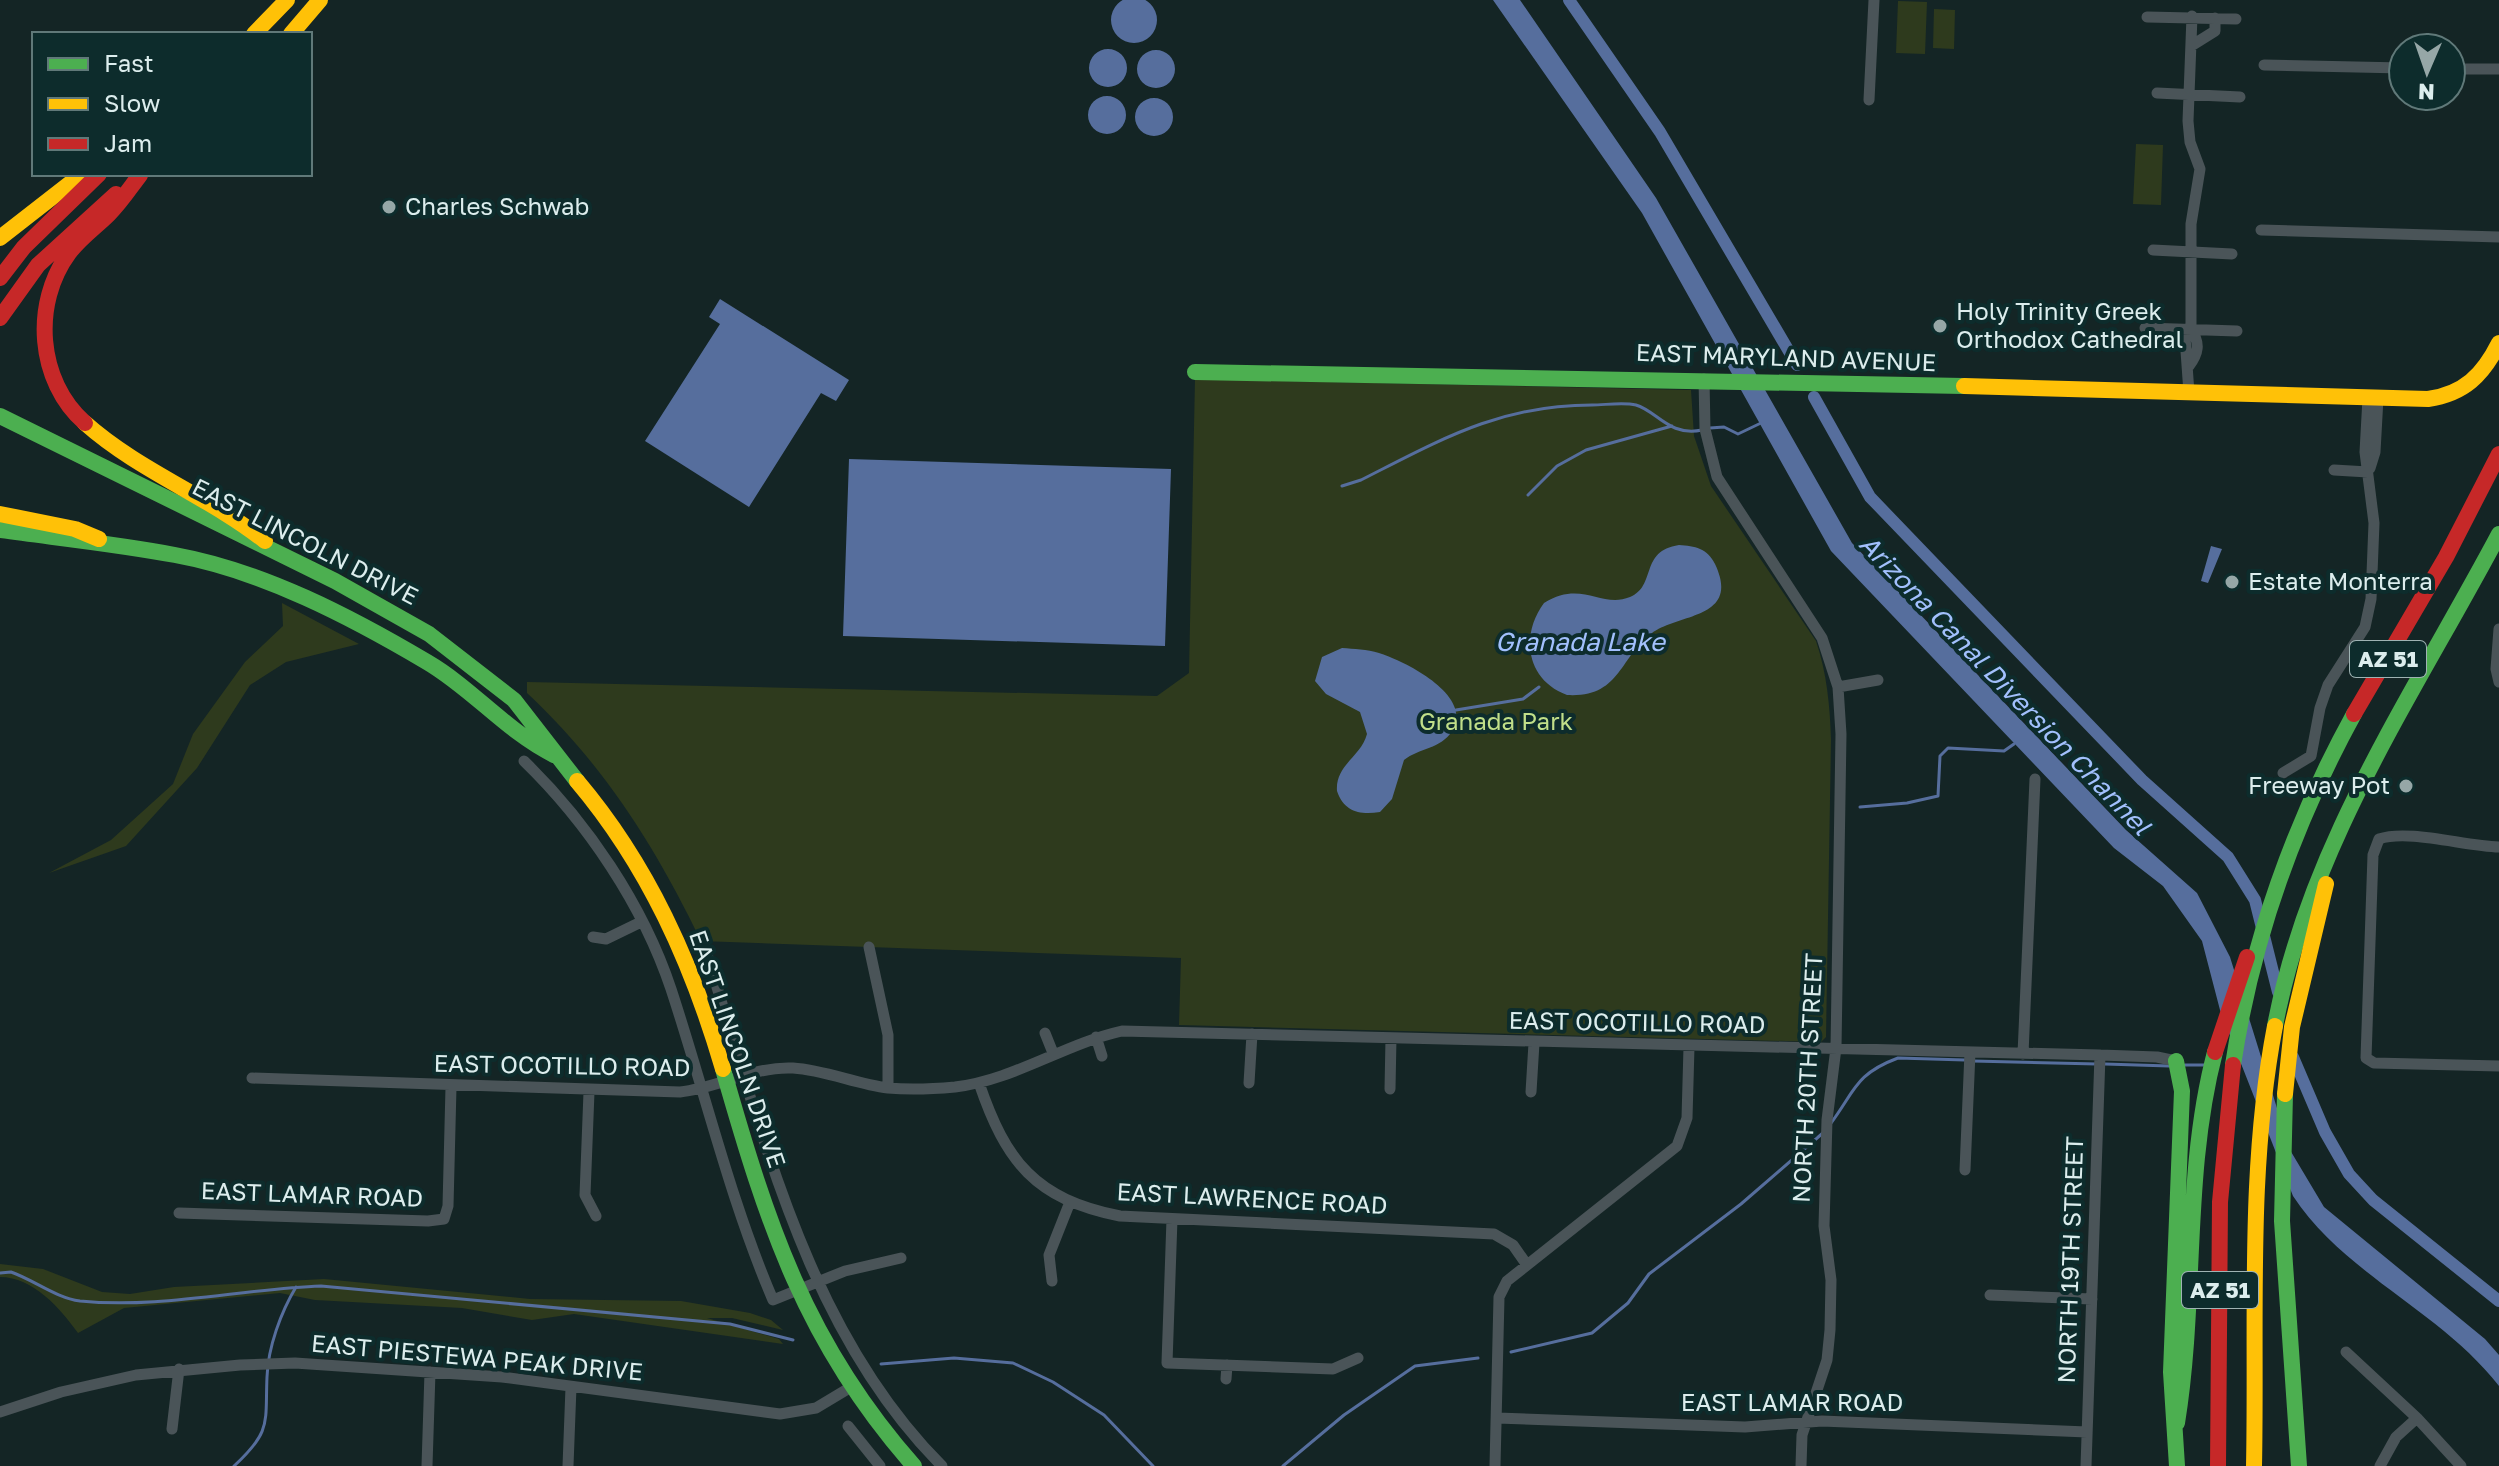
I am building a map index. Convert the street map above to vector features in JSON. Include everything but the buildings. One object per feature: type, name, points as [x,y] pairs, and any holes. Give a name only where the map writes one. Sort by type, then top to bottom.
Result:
[{"type":"main road","points":[[256,32],[287,0]]},
{"type":"main road","points":[[293,32],[320,0]]},
{"type":"main road","points":[[0,238],[79,176]]},
{"type":"main road","points":[[0,278],[24,247],[97,176]]},
{"type":"main road","points":[[0,318],[38,265],[65,237],[140,176]]},
{"type":"main road","points":[[140,176],[113,209],[75,245],[58,272],[45,319],[45,345],[50,370],[65,403],[90,430],[242,519],[278,553]]},
{"type":"main road","name":"EAST MARYLAND AVENUE","points":[[1195,372],[1704,379],[2439,398],[2469,386],[2483,372],[2499,343]]},
{"type":"main road","name":"EAST LINCOLN DRIVE","points":[[0,416],[278,553],[433,636],[513,699],[540,729],[554,755],[624,840],[653,891],[688,963],[765,1210],[797,1292],[851,1387],[914,1466]]},
{"type":"main road","name":"AZ 51","points":[[2218,1466],[2219,1251],[2226,1115],[2237,1040],[2268,914],[2282,867],[2348,728],[2457,539],[2499,454]]},
{"type":"main road","points":[[0,514],[75,529],[105,542]]},
{"type":"main road","name":"EAST LINCOLN DRIVE","points":[[0,530],[75,543],[105,542],[221,566],[318,603],[429,663],[462,685],[526,741],[554,755]]},
{"type":"main road","name":"AZ 51","points":[[2254,1466],[2256,1157],[2268,1055],[2302,920],[2364,780],[2499,534]]},
{"type":"main road","points":[[2299,1466],[2281,1190],[2282,1129],[2292,1027],[2325,895],[2328,856]]},
{"type":"main road","points":[[2177,1423],[2187,1373],[2194,1185],[2207,1092],[2240,972],[2268,914]]},
{"type":"main road","points":[[2176,1061],[2182,1091],[2171,1372],[2177,1423],[2177,1466]]},
{"type":"street","points":[[1869,100],[1874,0]]},
{"type":"street","points":[[2189,393],[2185,337],[2191,330],[2193,210],[2200,169],[2190,142],[2192,16]]},
{"type":"street","points":[[2147,17],[2236,19]]},
{"type":"street","points":[[2191,46],[2215,31],[2215,18]]},
{"type":"street","points":[[2264,65],[2387,68]]},
{"type":"street","points":[[2467,69],[2499,69]]},
{"type":"street","points":[[2157,93],[2240,97]]},
{"type":"street","points":[[2261,230],[2499,237]]},
{"type":"street","points":[[2153,250],[2232,254]]},
{"type":"street","points":[[2145,328],[2237,331]]},
{"type":"street","name":"NORTH 20TH STREET","points":[[1704,379],[1705,429],[1717,477],[1822,638],[1838,687],[1841,734],[1836,1048],[1828,1107],[1824,1226],[1831,1280],[1830,1330],[1827,1360],[1805,1423],[1801,1466]]},
{"type":"street","points":[[2283,773],[2311,756],[2328,685],[2368,617],[2374,523],[2368,472],[2373,398]]},
{"type":"street","points":[[2334,470],[2368,472]]},
{"type":"street","points":[[2499,629],[2496,669],[2499,682]]},
{"type":"street","points":[[1838,687],[1878,680]]},
{"type":"street","points":[[537,773],[554,755]]},
{"type":"street","name":"EAST LINCOLN DRIVE","points":[[524,761],[590,838],[641,922],[670,987],[755,1255],[773,1300],[797,1292]]},
{"type":"street","points":[[2023,1054],[2035,779]]},
{"type":"street","points":[[2499,847],[2471,846],[2401,835],[2379,839],[2373,855],[2368,1063],[2499,1066]]},
{"type":"street","points":[[593,937],[606,939],[641,922]]},
{"type":"street","name":"EAST LINCOLN DRIVE","points":[[704,945],[780,1186],[817,1281],[892,1408],[942,1466]]},
{"type":"street","points":[[869,947],[888,1035],[888,1088]]},
{"type":"street","name":"EAST OCOTILLO ROAD","points":[[252,1078],[589,1092],[703,1090],[774,1068],[794,1068],[888,1088],[921,1089],[979,1083],[1096,1037],[1122,1031],[2100,1055],[2157,1057],[2176,1061]]},
{"type":"street","points":[[1045,1033],[1053,1053]]},
{"type":"street","points":[[1249,1083],[1252,1034]]},
{"type":"street","points":[[1096,1037],[1102,1056]]},
{"type":"street","points":[[1390,1089],[1391,1038]]},
{"type":"street","points":[[1531,1092],[1534,1043]]},
{"type":"street","points":[[1495,1466],[1499,1297],[1507,1281],[1677,1146],[1687,1118],[1689,1047]]},
{"type":"street","points":[[1965,1170],[1970,1052]]},
{"type":"street","name":"NORTH 19TH STREET","points":[[2086,1466],[2100,1055]]},
{"type":"street","name":"EAST LAWRENCE ROAD","points":[[979,1083],[996,1131],[1013,1159],[1039,1183],[1070,1202],[1120,1216],[1494,1234],[1513,1245],[1527,1265]]},
{"type":"street","name":"EAST LAMAR ROAD","points":[[179,1213],[444,1219],[448,1206],[451,1087]]},
{"type":"street","points":[[589,1092],[585,1195],[596,1216]]},
{"type":"street","points":[[1052,1281],[1049,1255],[1070,1202]]},
{"type":"street","points":[[1172,1219],[1167,1363],[1333,1369],[1358,1358]]},
{"type":"street","points":[[797,1292],[817,1281],[873,1263],[901,1258]]},
{"type":"street","points":[[1990,1295],[2092,1299]]},
{"type":"street","points":[[2346,1352],[2417,1418],[2461,1466]]},
{"type":"street","name":"EAST PIESTEWA PEAK DRIVE","points":[[0,1412],[93,1383],[179,1369],[295,1363],[430,1372],[794,1414],[816,1408],[851,1387]]},
{"type":"street","points":[[1226,1379],[1227,1365]]},
{"type":"street","points":[[172,1429],[179,1369]]},
{"type":"street","points":[[427,1466],[430,1372]]},
{"type":"street","points":[[568,1466],[571,1387]]},
{"type":"street","name":"EAST LAMAR ROAD","points":[[1497,1418],[1745,1427],[1805,1423],[2087,1432]]},
{"type":"street","points":[[2380,1466],[2396,1437],[2417,1418]]},
{"type":"street","points":[[848,1426],[880,1466]]},
{"type":"green space","points":[[1898,1],[1927,2],[1925,54],[1896,53]]},
{"type":"green space","points":[[1934,9],[1955,10],[1954,49],[1933,48]]},
{"type":"green space","points":[[2136,144],[2163,145],[2161,205],[2133,204]]},
{"type":"green space","name":"Granada Park","points":[[1195,379],[1691,390],[1694,436],[1711,486],[1816,641],[1825,678],[1831,740],[1826,1037],[1821,1042],[1179,1025],[1181,958],[701,941],[665,872],[626,808],[580,749],[527,693],[527,682],[1157,696],[1189,673]]},
{"type":"green space","points":[[282,603],[359,644],[286,662],[250,685],[197,768],[126,846],[49,873],[111,840],[173,784],[193,734],[245,662],[283,626]]},
{"type":"green space","points":[[0,1264],[43,1269],[102,1292],[130,1294],[174,1287],[324,1279],[530,1299],[681,1301],[750,1313],[771,1320],[783,1330],[732,1318],[707,1318],[779,1339],[783,1344],[574,1314],[532,1320],[462,1308],[315,1300],[280,1293],[124,1308],[78,1333],[54,1304],[34,1288],[12,1278],[0,1277]]},
{"type":"water","points":[[1125,-1],[1143,-1],[1155,11],[1155,29],[1143,41],[1125,41],[1113,29],[1113,11]]},
{"type":"water","points":[[1493,0],[1520,0],[1656,198],[1852,543],[2126,830],[2197,893],[2230,957],[2290,1150],[2324,1207],[2485,1339],[2499,1355],[2499,1386],[2450,1336],[2339,1248],[2314,1224],[2293,1196],[2220,1010],[2202,941],[2163,886],[2114,848],[1831,551],[1642,213]]},
{"type":"water","points":[[1108,49],[1122,54],[1127,68],[1122,82],[1108,87],[1094,82],[1089,68],[1094,54]]},
{"type":"water","points":[[1156,50],[1170,55],[1175,69],[1170,83],[1156,88],[1142,83],[1137,69],[1142,55]]},
{"type":"water","points":[[1107,96],[1121,101],[1126,115],[1121,129],[1107,134],[1093,129],[1088,115],[1093,101]]},
{"type":"water","points":[[1154,98],[1168,103],[1173,117],[1168,131],[1154,136],[1140,131],[1135,117],[1140,103]]},
{"type":"water","points":[[720,299],[849,380],[836,401],[821,393],[749,507],[645,441],[720,324],[709,317]]},
{"type":"water","points":[[849,459],[1171,469],[1165,646],[843,636]]},
{"type":"water","name":"Granada Lake","points":[[1679,545],[1700,549],[1715,564],[1721,582],[1720,595],[1714,605],[1652,633],[1609,683],[1598,690],[1567,695],[1543,679],[1535,668],[1530,642],[1536,616],[1544,603],[1569,594],[1610,600],[1630,597],[1643,585],[1658,554]]},
{"type":"water","points":[[2211,546],[2222,549],[2208,583],[2201,581]]},
{"type":"water","name":"Granada Lake","points":[[1342,648],[1374,652],[1405,664],[1434,682],[1454,705],[1457,718],[1452,731],[1436,745],[1404,760],[1392,799],[1380,812],[1366,813],[1348,808],[1337,791],[1340,774],[1360,749],[1367,734],[1360,712],[1326,694],[1315,681],[1322,657]]},
{"type":"waterway","points":[[1569,0],[1660,132],[1797,365]]},
{"type":"waterway","points":[[1814,397],[1870,497],[2142,780],[2228,857],[2255,900],[2278,992]]},
{"type":"waterway","points":[[1342,486],[1472,427],[1528,411],[1631,404],[1644,408],[1672,427],[1702,430]]},
{"type":"waterway","points":[[1710,428],[1724,427],[1738,434],[1761,423]]},
{"type":"waterway","points":[[1528,495],[1557,466],[1586,450],[1672,426]]},
{"type":"waterway","points":[[1456,710],[1523,699],[1539,687]]},
{"type":"waterway","points":[[1860,807],[1907,803],[1938,796],[1940,756],[1948,748],[2004,751],[2014,744]]},
{"type":"waterway","points":[[2293,1057],[2325,1132],[2349,1174],[2373,1200],[2499,1301]]},
{"type":"waterway","points":[[1831,1123],[1857,1084],[1884,1064],[1898,1058],[1965,1060]]},
{"type":"waterway","points":[[1973,1061],[2097,1064]]},
{"type":"waterway","points":[[2105,1064],[2169,1066]]},
{"type":"waterway","points":[[2185,1065],[2205,1065]]},
{"type":"waterway","points":[[1511,1352],[1592,1333],[1628,1303],[1649,1274],[1741,1204],[1824,1132]]},
{"type":"waterway","points":[[0,1273],[11,1272],[80,1301],[170,1301],[321,1286],[730,1324],[793,1340]]},
{"type":"waterway","points":[[234,1466],[261,1435],[266,1416],[270,1354],[280,1319],[296,1287]]},
{"type":"waterway","points":[[881,1364],[954,1358],[1013,1363],[1053,1382],[1104,1415],[1153,1466]]},
{"type":"waterway","points":[[1283,1466],[1344,1415],[1415,1366],[1478,1358]]},
{"type":"traffic: fast","points":[[1195,372],[1964,386]]},
{"type":"traffic: fast","points":[[0,416],[335,581],[429,634],[514,700],[577,781]]},
{"type":"traffic: fast","points":[[0,530],[175,555],[208,562],[273,584],[337,613],[427,662],[520,734],[554,755]]},
{"type":"traffic: fast","points":[[2275,1026],[2291,959],[2312,895],[2338,833],[2400,712],[2499,534]]},
{"type":"traffic: fast","points":[[2233,1065],[2251,973],[2278,884],[2312,798],[2354,714]]},
{"type":"traffic: fast","points":[[2177,1423],[2187,1330],[2198,1144],[2215,1052]]},
{"type":"traffic: fast","points":[[2176,1061],[2182,1091],[2171,1372],[2177,1466]]},
{"type":"traffic: fast","points":[[723,1069],[774,1230],[817,1327],[876,1420],[914,1466]]},
{"type":"traffic: fast","points":[[2285,1094],[2282,1221],[2299,1466]]},
{"type":"traffic: slow","points":[[256,32],[287,0]]},
{"type":"traffic: slow","points":[[293,32],[320,0]]},
{"type":"traffic: slow","points":[[0,238],[79,176]]},
{"type":"traffic: slow","points":[[1964,386],[2428,399],[2452,393],[2471,381],[2486,365],[2499,343]]},
{"type":"traffic: slow","points":[[85,423],[128,455],[265,541]]},
{"type":"traffic: slow","points":[[0,514],[75,529],[99,539]]},
{"type":"traffic: slow","points":[[577,781],[625,847],[665,917],[697,991],[723,1069]]},
{"type":"traffic: slow","points":[[2285,1094],[2292,1027],[2326,884]]},
{"type":"traffic: slow","points":[[2254,1466],[2257,1190],[2260,1135],[2275,1026]]},
{"type":"traffic: jam","points":[[0,278],[24,247],[97,176]]},
{"type":"traffic: jam","points":[[85,423],[69,406],[49,364],[45,341],[49,295],[69,253],[113,209],[139,176]]},
{"type":"traffic: jam","points":[[0,318],[38,265],[116,194]]},
{"type":"traffic: jam","points":[[2354,714],[2446,557],[2499,454]]},
{"type":"traffic: jam","points":[[2215,1052],[2247,957]]},
{"type":"traffic: jam","points":[[2218,1466],[2220,1202],[2233,1065]]},
{"type":"place","name":"Charles Schwab","points":[[389,207]]},
{"type":"place","name":"Holy Trinity Greek Orthodox Cathedral","points":[[1940,326]]},
{"type":"place","name":"Estate Monterra","points":[[2232,582]]},
{"type":"place","name":"Freeway Pot","points":[[2406,786]]},
{"type":"water label","name":"Arizona Canal Diversion Channel","points":[[2005,685]]}]
